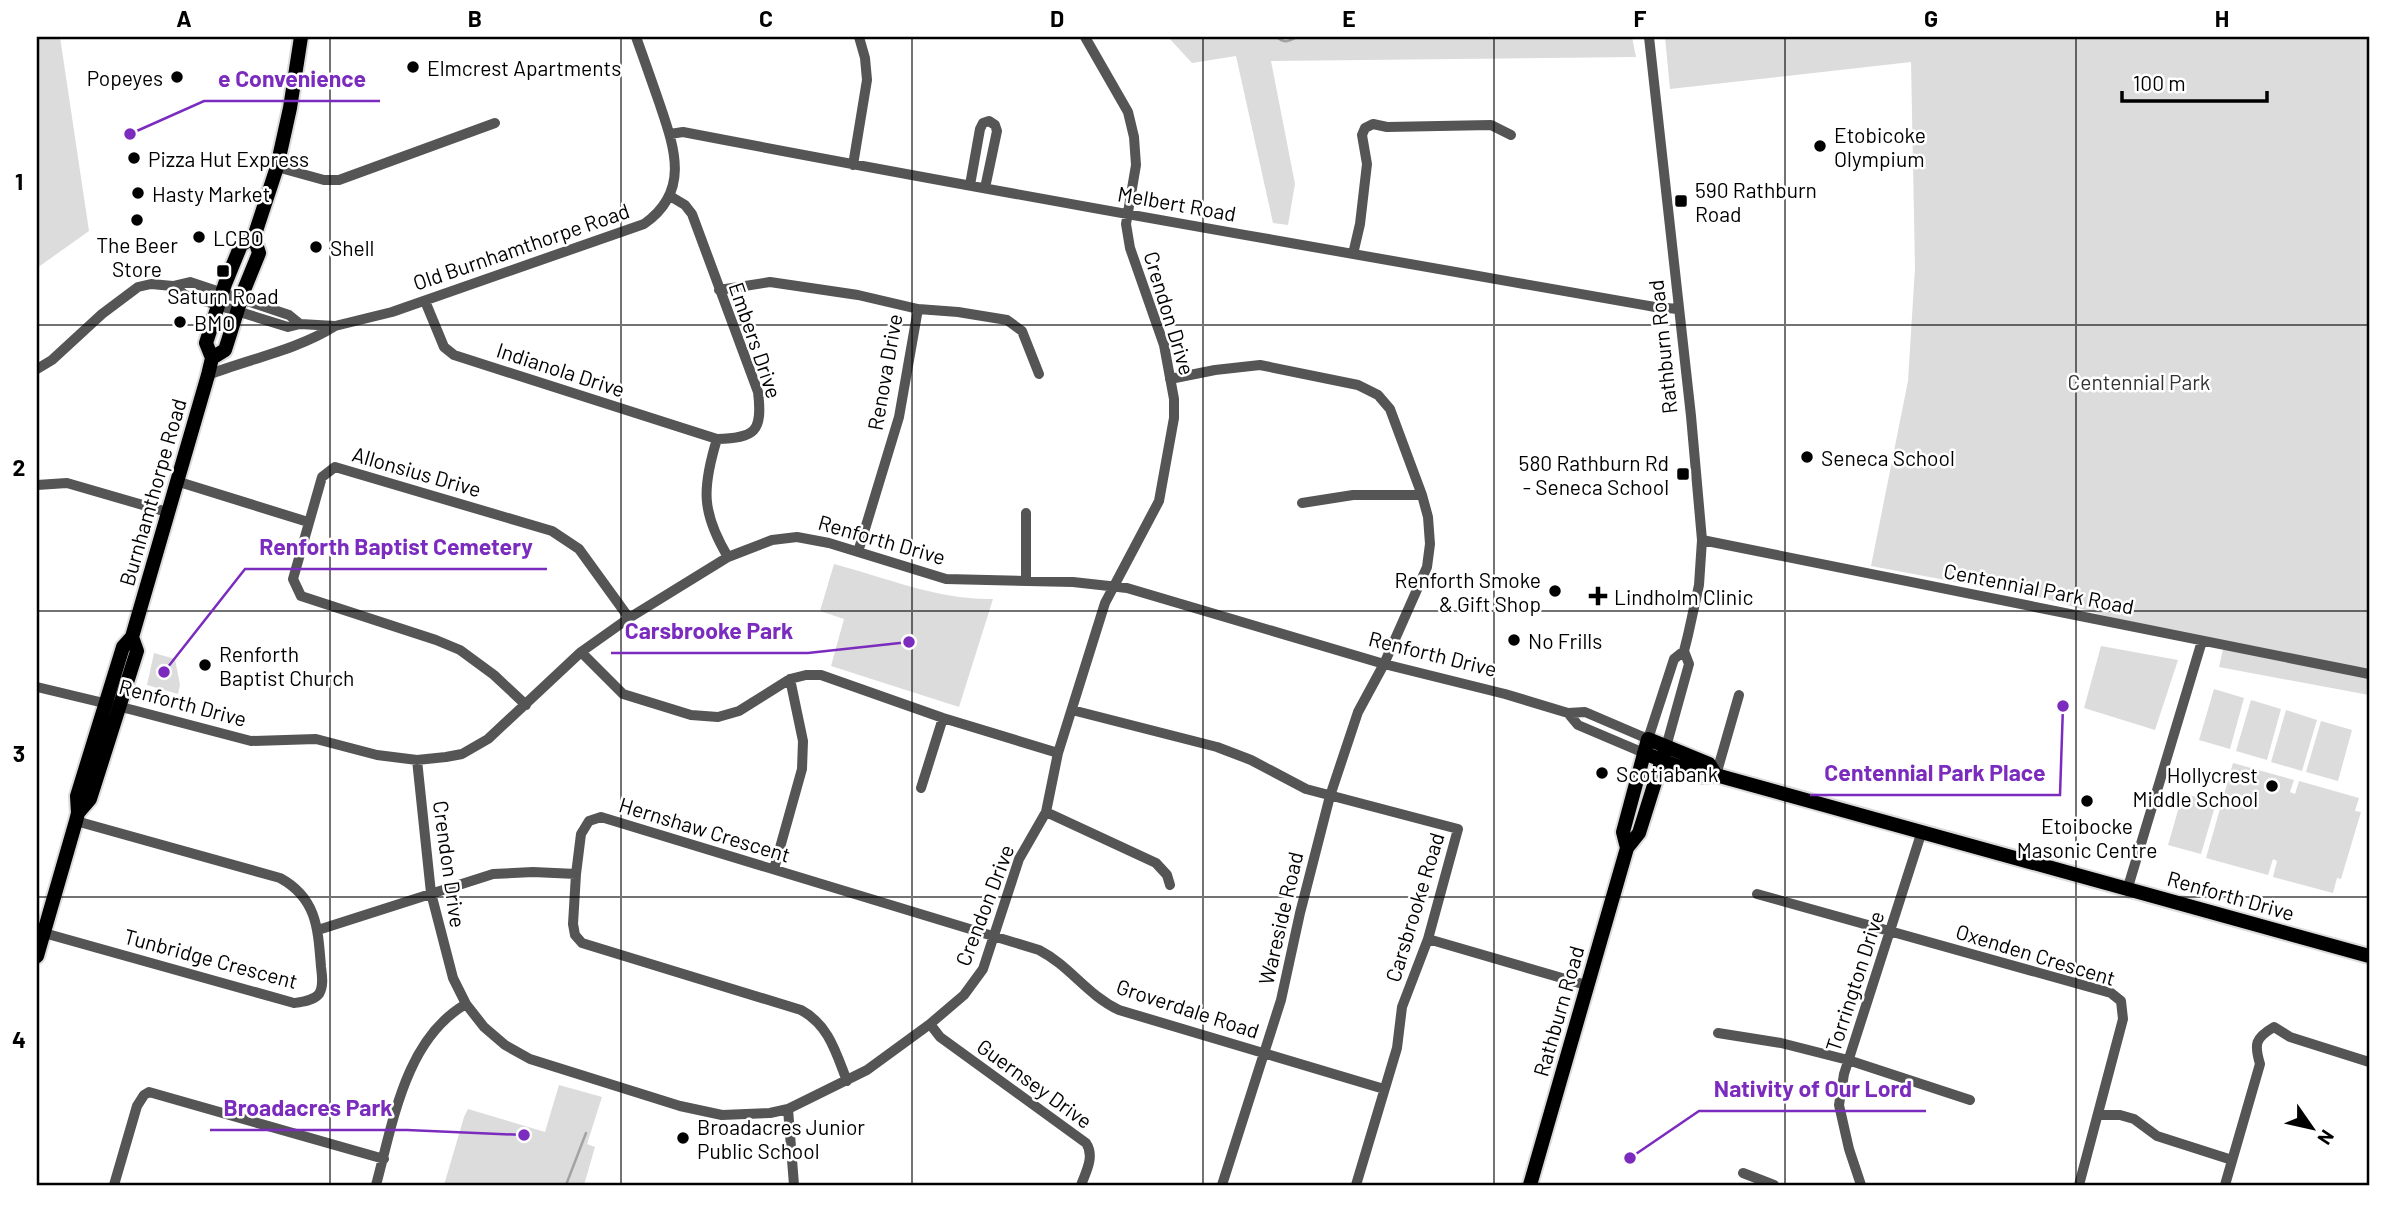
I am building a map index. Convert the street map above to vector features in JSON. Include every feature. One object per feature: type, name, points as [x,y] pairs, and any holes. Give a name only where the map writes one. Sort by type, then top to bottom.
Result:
[{"type":"main road","name":"Burnhamthorpe Road","points":[[212,358],[225,349],[259,253],[254,237],[277,167],[301,37]]},
{"type":"main road","name":"Burnhamthorpe Road","points":[[37,956],[77,817],[76,796],[122,647],[132,637],[208,375],[212,358],[206,343],[241,246],[254,237]]},
{"type":"main road","name":"Burnhamthorpe Road","points":[[77,817],[90,799],[120,707],[137,651],[132,637]]},
{"type":"main road","name":"Renforth Drive","points":[[1646,746],[1703,776],[1716,775],[2128,887],[2369,956]]},
{"type":"main road","name":"Rathburn Road","points":[[1626,848],[1623,832],[1646,746]]},
{"type":"main road","name":"Rathburn Road","points":[[1530,1185],[1626,848],[1639,833],[1664,754]]},
{"type":"street","points":[[636,37],[670,134],[676,167],[670,196]]},
{"type":"street","points":[[853,165],[867,80],[859,37]]},
{"type":"street","name":"Crendon Drive","points":[[417,760],[431,893],[453,978],[477,1020],[498,1040],[545,1065],[680,1106],[722,1115],[757,1114],[788,1109],[847,1081],[885,1059],[964,995],[983,968],[1019,859],[1046,812],[1058,753],[1105,603],[1159,501],[1174,418],[1164,345],[1130,248],[1126,224],[1136,164],[1134,137],[1128,112],[1085,37]]},
{"type":"street","name":"Rathburn Road","points":[[1649,37],[1702,540],[1699,585],[1684,651],[1689,664],[1664,754]]},
{"type":"street","points":[[970,185],[980,129],[983,123],[989,121],[995,125],[997,131],[985,188]]},
{"type":"street","points":[[277,167],[324,180],[339,180],[495,123]]},
{"type":"street","points":[[1353,254],[1367,164],[1362,135],[1365,128],[1373,124],[1387,127],[1491,125],[1511,135]]},
{"type":"street","name":"Melbert Road","points":[[670,134],[683,132],[1128,214],[1678,309]]},
{"type":"street","name":"Embers Drive","points":[[670,196],[685,205],[692,214],[758,392],[761,414],[750,435],[717,439]]},
{"type":"street","name":"Old Burnhamthorpe Road","points":[[221,299],[289,314],[301,324],[335,326],[361,321],[644,223],[655,216],[670,196]]},
{"type":"street","points":[[37,369],[61,352],[127,293],[138,287],[190,282],[221,299]]},
{"type":"street","name":"Renova Drive","points":[[719,290],[769,282],[858,295],[918,309],[899,417],[859,552]]},
{"type":"street","name":"Indianola Drive","points":[[425,300],[444,347],[454,355],[717,439]]},
{"type":"street","points":[[918,309],[958,312],[1014,323],[1023,331],[1039,374]]},
{"type":"street","points":[[298,344],[301,324]]},
{"type":"street","name":"Old Burnhamthorpe Road","points":[[208,375],[298,344],[335,326]]},
{"type":"street","name":"Wareside Road","points":[[1170,379],[1260,365],[1357,385],[1378,394],[1391,410],[1422,495],[1428,517],[1430,544],[1427,567],[1384,664],[1358,712],[1330,796],[1281,1000],[1222,1185]]},
{"type":"street","points":[[717,439],[708,468],[705,491],[707,509],[720,544],[728,557]]},
{"type":"street","name":"Allonsius Drive","points":[[526,705],[494,675],[460,650],[436,639],[301,596],[293,579],[322,477],[335,467],[552,531],[579,549],[629,618]]},
{"type":"street","points":[[176,481],[308,522]]},
{"type":"street","points":[[37,485],[67,483],[167,512]]},
{"type":"street","points":[[1302,503],[1353,495],[1422,495]]},
{"type":"street","points":[[1026,580],[1027,513]]},
{"type":"street","name":"Renforth Drive","points":[[37,687],[251,741],[316,740],[377,755],[417,760],[446,757],[474,748],[488,739],[581,652],[629,618],[728,557],[772,540],[797,537],[829,543],[946,579],[1073,582],[1149,594],[1384,664],[1505,694],[1568,713],[1578,725],[1646,746]]},
{"type":"street","name":"Centennial Park Road","points":[[1702,540],[2369,674]]},
{"type":"street","points":[[2128,887],[2202,642]]},
{"type":"street","name":"Rathburn Road","points":[[1646,746],[1674,659],[1684,651]]},
{"type":"street","points":[[581,652],[623,694],[691,715],[726,716],[739,711],[790,679],[806,675],[821,676],[943,718],[1058,753]]},
{"type":"street","points":[[774,869],[802,769],[803,741],[790,679]]},
{"type":"street","points":[[1716,775],[1739,695]]},
{"type":"street","name":"Carsbrooke Road","points":[[1072,710],[1236,753],[1297,786],[1458,829],[1428,939],[1402,1007],[1397,1048],[1356,1185]]},
{"type":"street","points":[[921,788],[943,718]]},
{"type":"street","points":[[1046,812],[1156,863],[1167,875],[1171,886]]},
{"type":"street","name":"Tunbridge Crescent","points":[[44,933],[294,1003],[309,1000],[319,994],[322,984],[318,930],[311,907],[292,885],[279,878],[77,817]]},
{"type":"street","name":"Hernshaw Crescent","points":[[847,1081],[827,1032],[813,1017],[801,1010],[582,943],[575,935],[573,924],[581,834],[589,821],[601,817],[994,937]]},
{"type":"street","name":"Torrington Drive","points":[[1861,1185],[1839,1105],[1847,1060],[1922,831]]},
{"type":"street","points":[[318,930],[493,874],[576,874]]},
{"type":"street","name":"Oxenden Crescent","points":[[1757,894],[2111,993],[2121,1001],[2123,1019],[2079,1185]]},
{"type":"street","name":"Groverdale Road","points":[[994,937],[1048,955],[1094,996],[1119,1010],[1384,1088]]},
{"type":"street","points":[[1428,939],[1586,985]]},
{"type":"street","points":[[376,1185],[404,1087],[420,1049],[443,1020],[466,1004]]},
{"type":"street","name":"Guernsey Drive","points":[[930,1024],[940,1037],[1086,1143],[1090,1158],[1081,1185]]},
{"type":"street","points":[[2225,1185],[2260,1064],[2255,1047],[2261,1034],[2274,1027],[2290,1037],[2369,1062]]},
{"type":"street","points":[[1718,1033],[1781,1043],[1847,1060],[1970,1100]]},
{"type":"street","points":[[114,1185],[137,1106],[149,1092],[383,1158]]},
{"type":"street","points":[[788,1109],[794,1185]]},
{"type":"street","points":[[2098,1115],[2120,1115],[2134,1119],[2157,1136],[2232,1160]]},
{"type":"street","points":[[1743,1173],[1774,1185]]},
{"type":"green space","points":[[37,37],[60,37],[89,231],[37,268]]},
{"type":"green space","points":[[1168,37],[1632,37],[1636,57],[1271,61],[1295,184],[1288,225],[1273,223],[1236,56],[1192,63]]},
{"type":"green space","name":"Centennial Park","points":[[1665,37],[2369,37],[2369,695],[2219,667],[2223,649],[2046,599],[1871,566],[1908,381],[1915,268],[1911,62],[1670,89]]},
{"type":"green space","points":[[834,564],[932,592],[993,599],[959,707],[831,666],[844,619],[820,611]]},
{"type":"green space","points":[[2101,646],[2178,660],[2155,730],[2084,708]]},
{"type":"green space","points":[[154,653],[175,659],[180,685],[178,694],[147,685]]},
{"type":"green space","points":[[2214,689],[2244,698],[2230,749],[2199,740]]},
{"type":"green space","points":[[2251,700],[2281,709],[2267,760],[2236,751]]},
{"type":"green space","points":[[2286,710],[2317,720],[2302,771],[2271,762]]},
{"type":"green space","points":[[2321,721],[2352,730],[2338,781],[2306,772]]},
{"type":"green space","points":[[2233,763],[2294,780],[2290,792],[2295,794],[2299,781],[2359,798],[2355,811],[2361,812],[2341,879],[2337,878],[2333,893],[2273,877],[2277,861],[2273,859],[2268,875],[2206,858]]},
{"type":"green space","points":[[2183,793],[2216,803],[2201,854],[2168,845]]},
{"type":"green space","points":[[559,1085],[602,1097],[587,1144],[595,1147],[584,1185],[444,1185],[468,1109],[545,1132]]},
{"type":"waterway","points":[[1277,37],[1285,41],[1297,37]]},
{"type":"waterway","points":[[566,1185],[586,1133]]},
{"type":"place","name":"Elmcrest Apartments","points":[[413,67]]},
{"type":"place","name":"Popeyes","points":[[177,77]]},
{"type":"place","name":"e Convenience","points":[[130,134]]},
{"type":"place","name":"Etobicoke Olympium","points":[[1820,146]]},
{"type":"place","name":"Pizza Hut Express","points":[[134,158]]},
{"type":"place","name":"Hasty Market","points":[[138,193]]},
{"type":"place","name":"590 Rathburn Road","points":[[1681,201]]},
{"type":"place","name":"The Beer Store","points":[[137,220]]},
{"type":"place","name":"LCBO","points":[[199,237]]},
{"type":"place","name":"Shell","points":[[316,247]]},
{"type":"place","name":"Saturn Road","points":[[223,271]]},
{"type":"place","name":"BMO","points":[[180,322]]},
{"type":"place","name":"Seneca School","points":[[1807,457]]},
{"type":"place","name":"580 Rathburn Rd - Seneca School","points":[[1683,474]]},
{"type":"place","name":"Renforth Smoke & Gift Shop","points":[[1555,591]]},
{"type":"place","name":"Lindholm Clinic","points":[[1598,596]]},
{"type":"place","name":"No Frills","points":[[1514,640]]},
{"type":"place","name":"Carsbrooke Park","points":[[909,642]]},
{"type":"place","name":"Renforth Baptist Church","points":[[205,665]]},
{"type":"place","name":"Renforth Baptist Cemetery","points":[[164,672]]},
{"type":"place","name":"Centennial Park Place","points":[[2063,706]]},
{"type":"place","name":"Scotiabank","points":[[1602,773]]},
{"type":"place","name":"Hollycrest Middle School","points":[[2272,786]]},
{"type":"place","name":"Etoibocke Masonic Centre","points":[[2087,801]]},
{"type":"place","name":"Broadacres Park","points":[[524,1135]]},
{"type":"place","name":"Broadacres Junior Public School","points":[[683,1138]]},
{"type":"place","name":"Nativity of Our Lord","points":[[1630,1158]]}]
